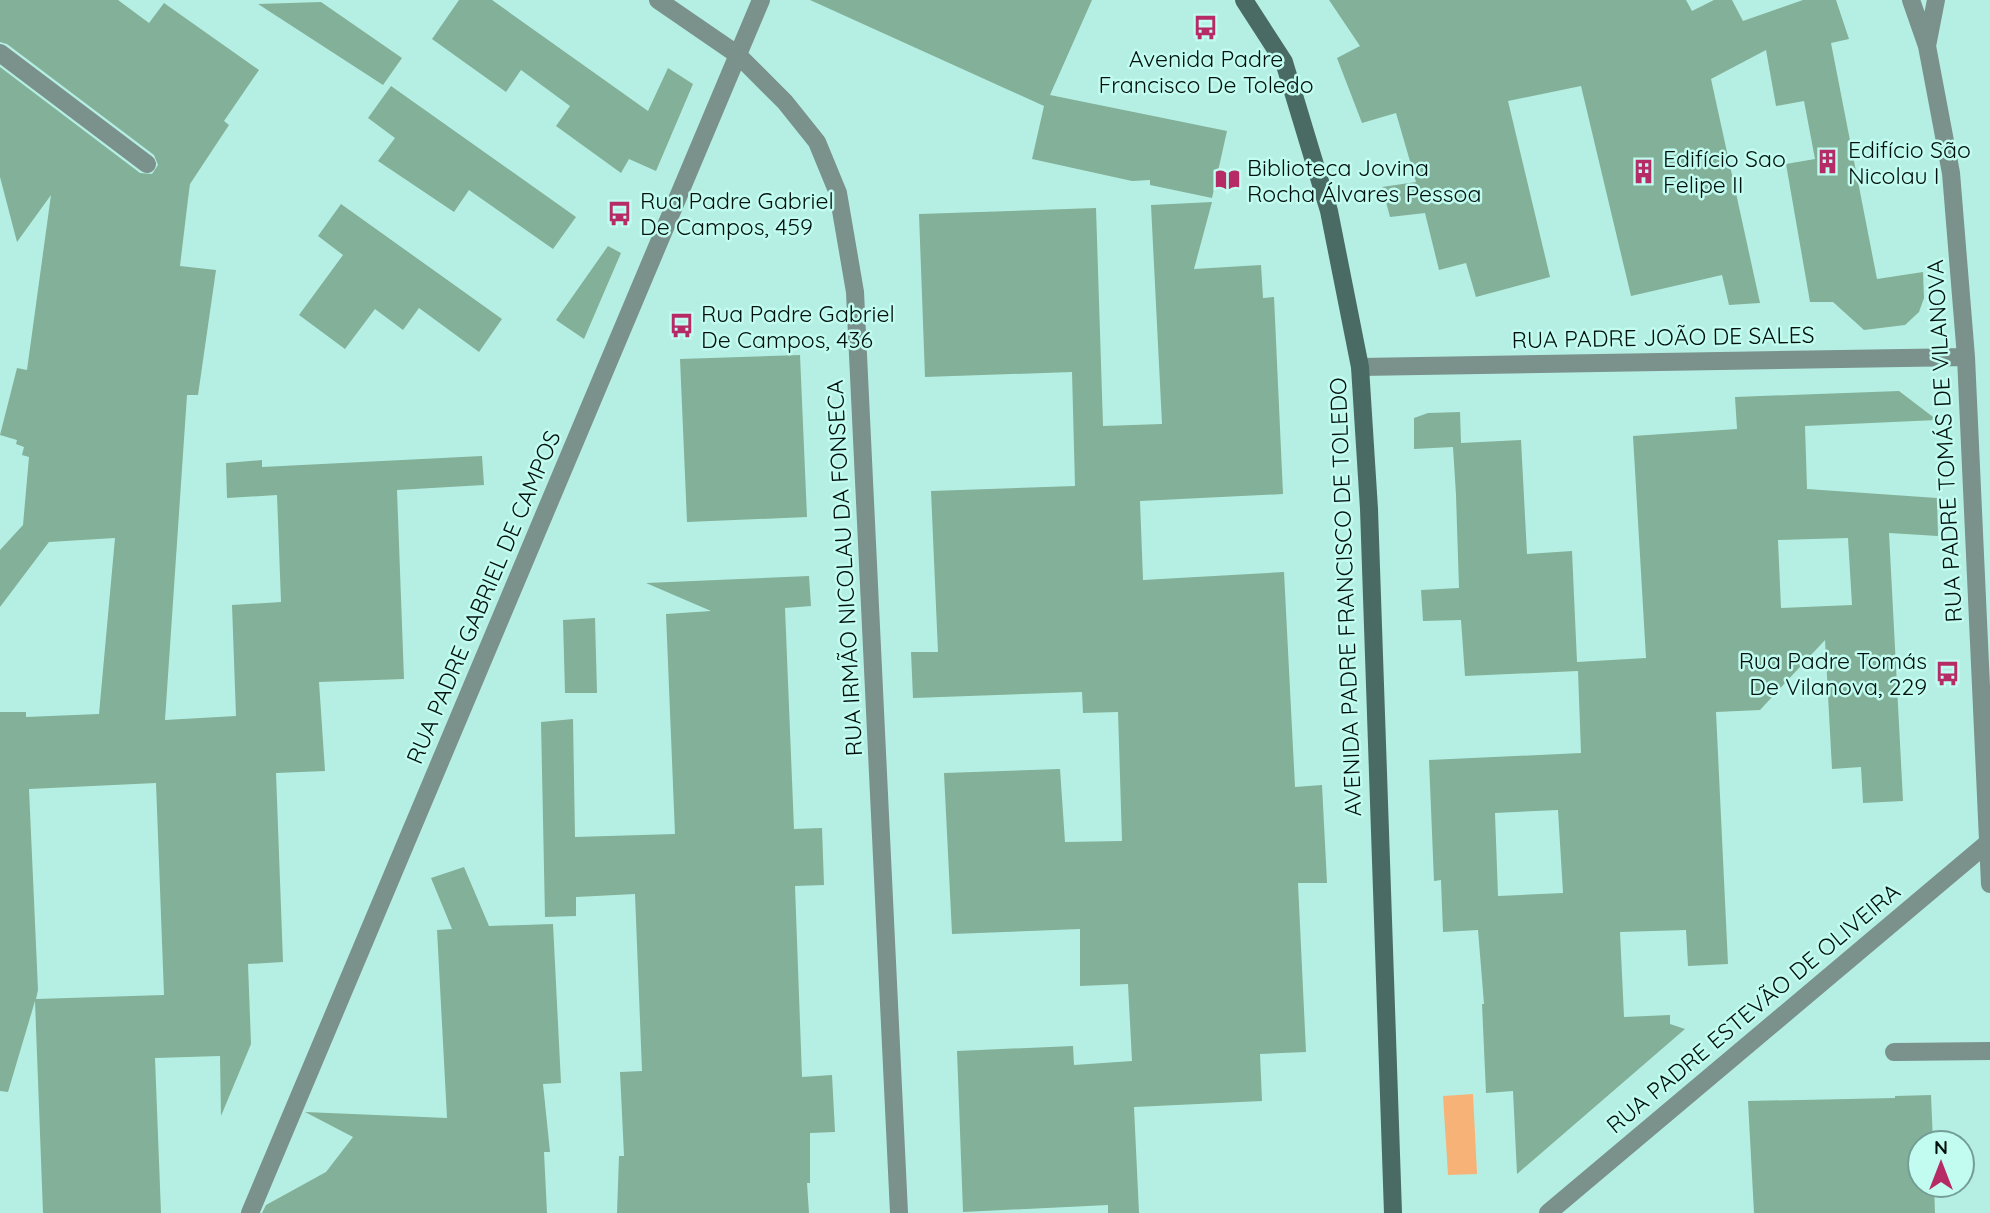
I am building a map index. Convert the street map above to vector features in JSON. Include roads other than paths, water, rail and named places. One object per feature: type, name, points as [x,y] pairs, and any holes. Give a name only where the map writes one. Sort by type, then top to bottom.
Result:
[{"type":"street","name":"RUA IRMÃO NICOLAU DA FONSECA","points":[[657,0],[738,55],[785,102],[817,142],[838,193],[855,292],[899,1213]]},
{"type":"street","name":"RUA PADRE GABRIEL DE CAMPOS","points":[[250,1213],[761,0]]},
{"type":"street","name":"AVENIDA PADRE FRANCISCO DE TOLEDO","points":[[1244,0],[1284,62],[1329,211],[1360,367],[1369,509],[1393,1213]]},
{"type":"street","name":"RUA PADRE TOMÁS DE VILANOVA","points":[[1911,0],[1927,46],[1951,173],[1966,357],[1990,884]]},
{"type":"street","points":[[1927,46],[1936,0]]},
{"type":"street","points":[[0,53],[147,164]]},
{"type":"street","name":"RUA PADRE JOÃO DE SALES","points":[[1360,367],[1966,357]]},
{"type":"street","name":"RUA PADRE ESTEVÃO DE OLIVEIRA","points":[[1548,1213],[1989,841]]},
{"type":"street","points":[[1894,1052],[1990,1051]]},
{"type":"place","name":"Avenida Padre Francisco De Toledo","points":[[1206,28]]},
{"type":"place","name":"Edifício São Nicolau I","points":[[1828,162]]},
{"type":"place","name":"Edifício Sao Felipe II","points":[[1643,171]]},
{"type":"place","name":"Biblioteca Jovina Rocha Álvares Pessoa","points":[[1227,180]]},
{"type":"place","name":"Rua Padre Gabriel De Campos, 459","points":[[620,213]]},
{"type":"place","name":"Rua Padre Gabriel De Campos, 436","points":[[681,326]]},
{"type":"place","name":"Rua Padre Tomás De Vilanova, 229","points":[[1947,673]]}]
